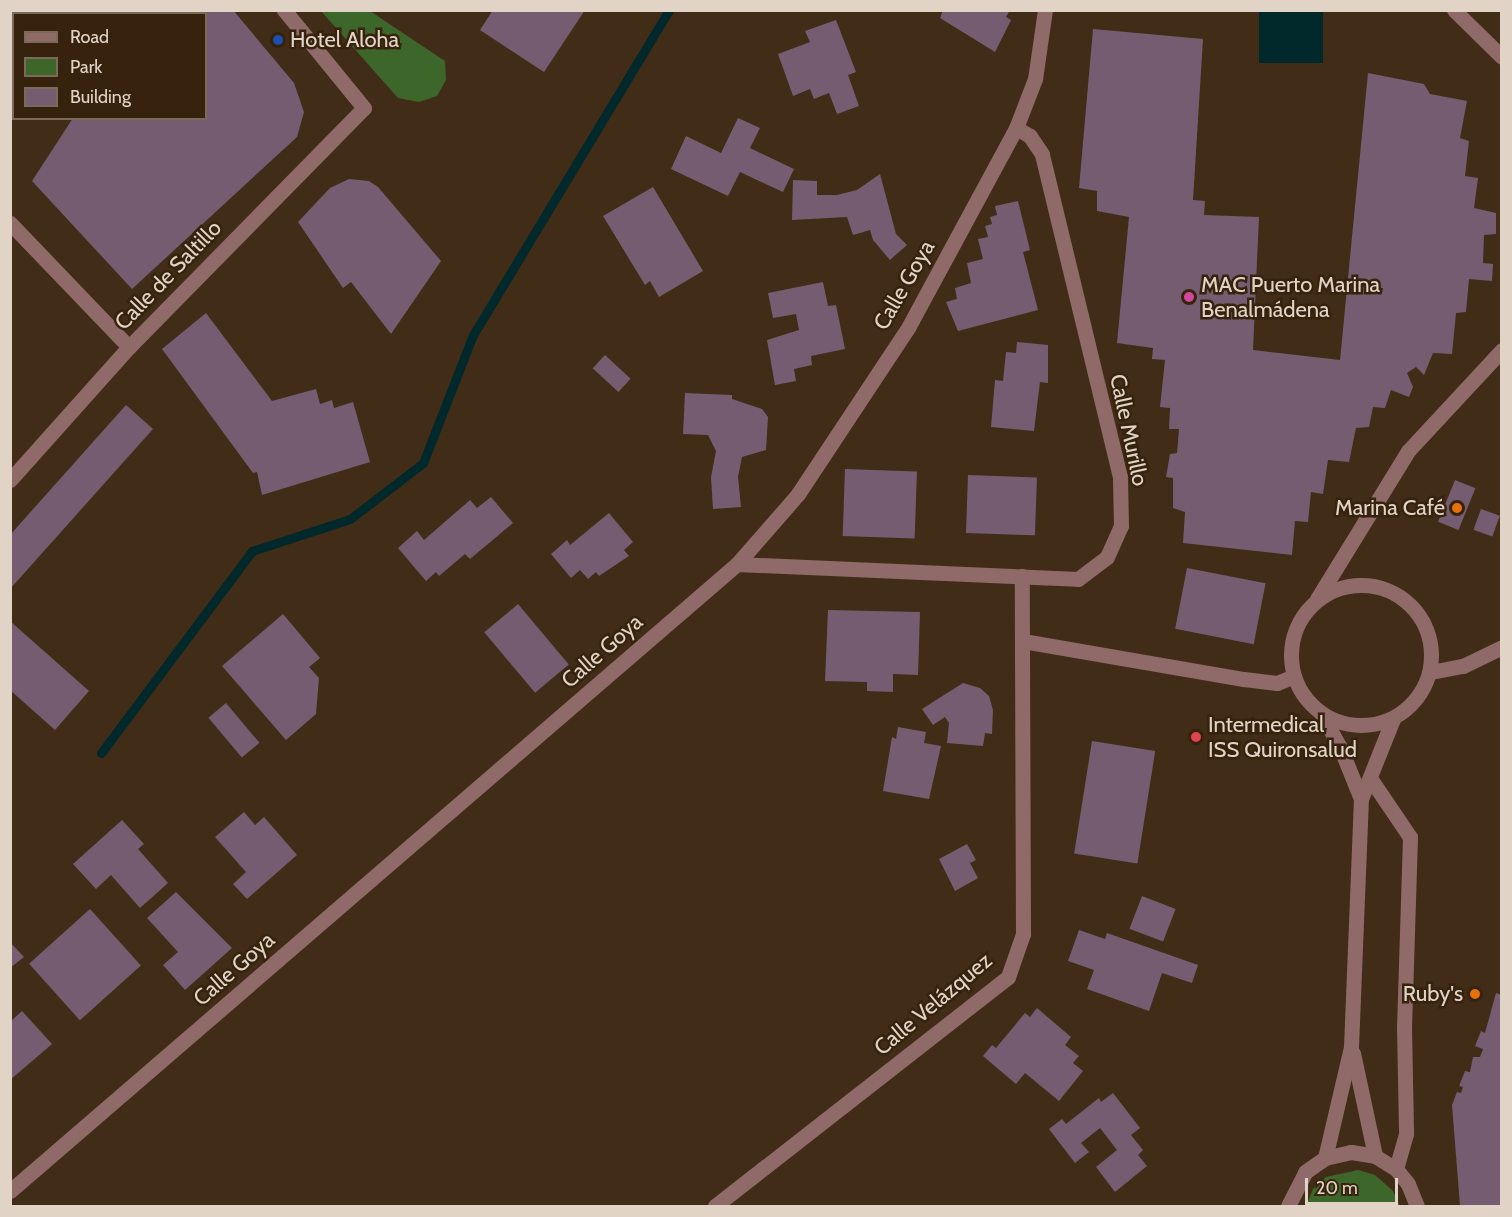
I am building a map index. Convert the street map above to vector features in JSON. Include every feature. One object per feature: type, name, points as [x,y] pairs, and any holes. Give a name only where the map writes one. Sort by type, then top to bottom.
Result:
[{"type":"street","name":"Calle de Saltillo","points":[[10,480],[129,347],[364,108],[284,10]]},
{"type":"street","name":"Calle Goya","points":[[10,1191],[737,564],[798,494],[909,326],[1016,128],[1035,79],[1046,10]]},
{"type":"street","points":[[1454,10],[1502,57]]},
{"type":"street","name":"Calle Murillo","points":[[737,564],[1078,579],[1107,557],[1121,526],[1120,477],[1042,154],[1030,136],[1016,128]]},
{"type":"street","points":[[10,223],[129,347]]},
{"type":"street","points":[[1361,799],[1340,747],[1322,715],[1305,698],[1294,676],[1294,634],[1302,615],[1317,600],[1408,451],[1502,350]]},
{"type":"street","name":"Calle Velázquez","points":[[715,1206],[1008,976],[1023,934],[1022,576]]},
{"type":"street","points":[[1317,600],[1343,586],[1372,584],[1400,595],[1425,625],[1432,643],[1431,672],[1416,700],[1393,719],[1357,726],[1322,715]]},
{"type":"street","points":[[1023,641],[1244,680],[1277,683],[1294,676]]},
{"type":"street","points":[[1431,672],[1463,666],[1502,647]]},
{"type":"street","points":[[1325,1158],[1352,1047],[1361,799],[1393,719]]},
{"type":"street","points":[[1370,778],[1410,837],[1404,1026],[1407,1134],[1396,1169]]},
{"type":"street","points":[[1352,1047],[1375,1156]]},
{"type":"street","points":[[1288,1206],[1305,1172],[1325,1158],[1351,1152],[1375,1156],[1396,1169],[1408,1184],[1417,1206]]},
{"type":"green space","points":[[321,11],[370,11],[445,61],[446,80],[437,96],[419,102],[398,98]]},
{"type":"green space","points":[[1358,1170],[1375,1175],[1393,1191],[1400,1206],[1306,1206],[1313,1189],[1326,1177]]},
{"type":"water","points":[[1259,11],[1323,11],[1323,63],[1259,63]]},
{"type":"building","points":[[145,10],[233,10],[294,83],[304,112],[297,137],[132,289],[32,181],[72,120],[207,120],[207,12],[144,12]]},
{"type":"building","points":[[493,10],[585,10],[544,72],[480,30]]},
{"type":"building","points":[[943,10],[1010,10],[1006,17],[1011,20],[995,52],[940,18]]},
{"type":"building","points":[[836,20],[856,72],[848,75],[859,106],[837,114],[829,93],[814,99],[810,89],[793,96],[778,54],[810,42],[805,31]]},
{"type":"building","name":"MAC Puerto Marina Benalmádena","points":[[1093,29],[1203,39],[1193,200],[1205,201],[1204,215],[1259,217],[1253,350],[1340,360],[1368,73],[1424,84],[1430,94],[1467,101],[1460,138],[1469,141],[1465,176],[1478,178],[1474,208],[1496,213],[1496,234],[1484,235],[1483,263],[1493,264],[1492,281],[1469,279],[1466,312],[1456,313],[1452,354],[1433,353],[1424,375],[1416,367],[1407,373],[1413,387],[1409,397],[1391,390],[1385,408],[1373,407],[1369,427],[1356,428],[1349,462],[1328,460],[1323,494],[1311,492],[1308,522],[1295,521],[1292,555],[1183,543],[1185,512],[1173,508],[1173,478],[1166,477],[1170,454],[1177,453],[1179,429],[1169,429],[1170,408],[1160,407],[1165,360],[1152,359],[1153,348],[1117,343],[1129,217],[1097,211],[1097,191],[1079,188]]},
{"type":"building","points":[[738,118],[760,128],[750,148],[794,169],[783,192],[740,172],[728,196],[671,169],[686,136],[721,153]]},
{"type":"building","points":[[880,174],[896,234],[907,245],[890,260],[873,240],[870,230],[853,235],[847,217],[792,220],[793,180],[817,181],[817,195],[837,195],[857,190]]},
{"type":"building","points":[[349,179],[369,181],[378,187],[441,261],[391,334],[351,282],[343,288],[298,222],[330,188]]},
{"type":"building","points":[[653,187],[703,271],[659,297],[650,281],[645,285],[603,216]]},
{"type":"building","points":[[1018,201],[1030,250],[1023,252],[1038,310],[958,331],[946,302],[957,299],[955,288],[971,283],[967,263],[983,259],[978,239],[988,237],[985,226],[992,224],[990,217],[997,215],[995,206]]},
{"type":"building","points":[[823,282],[828,306],[836,305],[845,349],[811,356],[812,365],[794,369],[796,381],[775,385],[767,340],[799,330],[796,314],[773,318],[768,293]]},
{"type":"building","points":[[206,313],[272,401],[316,389],[320,404],[332,400],[334,408],[353,402],[370,462],[262,495],[257,472],[253,473],[162,349]]},
{"type":"building","points":[[1017,342],[1048,345],[1048,383],[1040,382],[1034,431],[991,427],[995,380],[1003,381],[1006,352],[1016,353]]},
{"type":"building","points":[[605,355],[631,379],[618,392],[593,368]]},
{"type":"building","points":[[685,393],[732,395],[732,399],[762,409],[768,417],[766,450],[742,457],[738,477],[741,507],[713,509],[711,477],[716,451],[708,435],[683,434]]},
{"type":"building","points":[[126,405],[153,429],[10,589],[10,535]]},
{"type":"building","points":[[845,469],[917,472],[915,538],[843,536]]},
{"type":"building","points":[[968,475],[1037,477],[1035,535],[966,533]]},
{"type":"building","points":[[1455,480],[1475,488],[1459,530],[1438,522]]},
{"type":"building","points":[[491,497],[513,523],[470,559],[465,554],[439,576],[436,572],[426,581],[398,548],[417,531],[424,540],[470,500],[477,508]]},
{"type":"building","points":[[1481,509],[1500,516],[1492,537],[1473,530]]},
{"type":"building","points":[[609,513],[633,542],[624,550],[629,556],[599,576],[596,572],[588,579],[580,570],[571,578],[551,554],[567,540],[570,545]]},
{"type":"building","points":[[1187,568],[1266,583],[1254,644],[1175,629]]},
{"type":"building","points":[[518,604],[569,665],[535,693],[484,632]]},
{"type":"building","points":[[828,610],[920,612],[918,675],[893,674],[893,692],[867,691],[867,682],[825,681]]},
{"type":"building","points":[[283,614],[320,658],[309,667],[319,678],[316,714],[286,740],[222,666]]},
{"type":"building","points":[[10,621],[89,691],[55,730],[10,690]]},
{"type":"building","points":[[963,683],[980,688],[989,696],[993,710],[992,734],[985,733],[983,746],[947,743],[949,723],[945,717],[933,725],[922,709]]},
{"type":"building","points":[[226,703],[259,743],[242,758],[208,718]]},
{"type":"building","points":[[898,727],[926,732],[924,743],[941,746],[929,799],[883,791],[892,737],[896,739]]},
{"type":"building","points":[[1092,741],[1155,751],[1137,864],[1074,854]]},
{"type":"building","points":[[244,812],[255,825],[264,817],[297,855],[247,899],[233,884],[246,872],[215,837]]},
{"type":"building","points":[[122,820],[144,844],[138,849],[168,883],[140,908],[111,875],[96,889],[73,864]]},
{"type":"building","points":[[967,844],[976,860],[970,863],[978,878],[955,891],[939,859]]},
{"type":"building","points":[[176,892],[232,948],[185,990],[163,965],[178,952],[147,918]]},
{"type":"building","points":[[1142,896],[1176,909],[1163,942],[1129,929]]},
{"type":"building","points":[[90,909],[141,965],[80,1020],[29,964]]},
{"type":"building","points":[[1079,930],[1105,939],[1107,933],[1198,965],[1192,983],[1162,973],[1149,1011],[1087,989],[1094,970],[1068,961]]},
{"type":"building","points":[[10,942],[24,957],[10,968]]},
{"type":"building","points":[[1496,993],[1502,995],[1502,1206],[1460,1206],[1452,1105],[1457,1092],[1461,1093],[1463,1087],[1459,1086],[1465,1071],[1470,1072],[1473,1057],[1480,1057],[1483,1049],[1475,1046],[1481,1031],[1485,1033]]},
{"type":"building","points":[[1037,1008],[1071,1037],[1065,1045],[1079,1056],[1073,1063],[1083,1071],[1059,1101],[1025,1073],[1016,1084],[983,1056],[992,1045],[996,1048],[1025,1013],[1030,1017]]},
{"type":"building","points":[[22,1011],[52,1044],[10,1080],[10,1022]]},
{"type":"building","points":[[1113,1093],[1140,1128],[1131,1135],[1143,1150],[1138,1155],[1147,1166],[1115,1192],[1096,1167],[1117,1150],[1100,1128],[1081,1143],[1089,1152],[1075,1163],[1049,1129],[1062,1119],[1066,1124],[1099,1098],[1101,1102]]},
{"type":"waterway","points":[[101,753],[252,551],[350,519],[423,463],[473,335],[669,10]]},
{"type":"place","name":"Hotel Aloha","points":[[278,40]]},
{"type":"place","name":"MAC Puerto Marina Benalmádena","points":[[1189,297]]},
{"type":"place","name":"Marina Café","points":[[1457,508]]},
{"type":"place","name":"Intermedical ISS Quironsalud","points":[[1196,737]]},
{"type":"place","name":"Ruby's","points":[[1475,994]]}]
